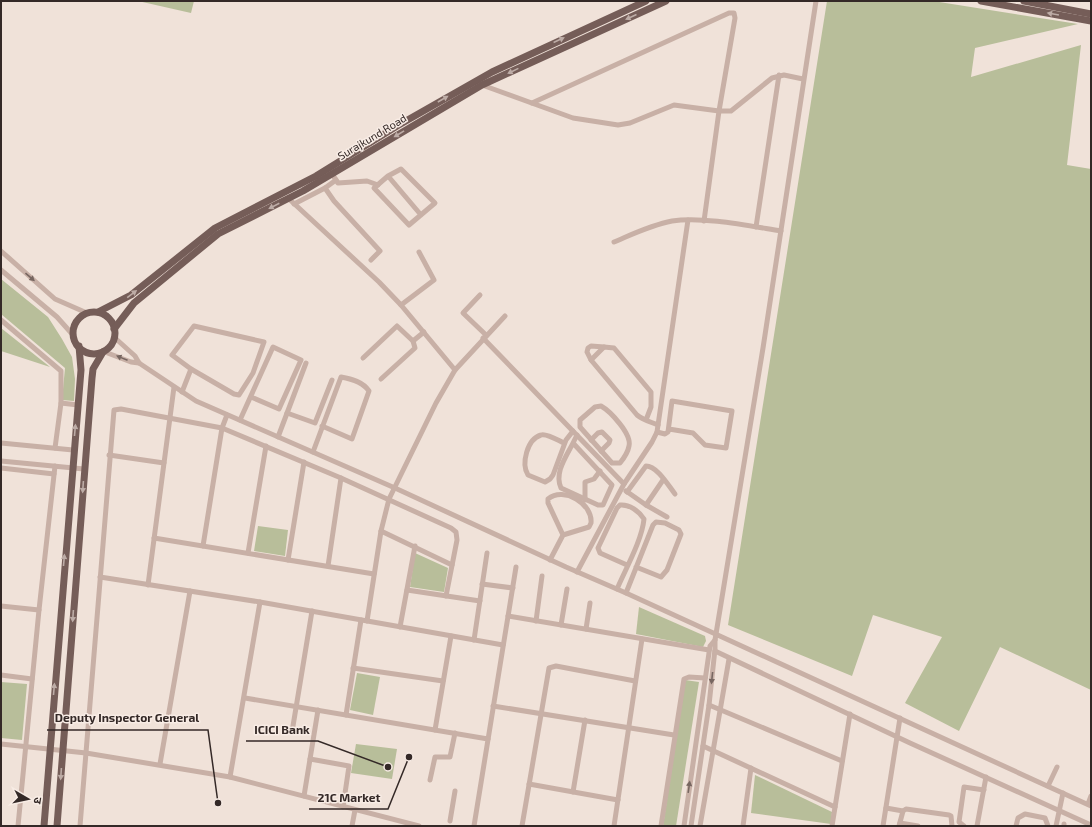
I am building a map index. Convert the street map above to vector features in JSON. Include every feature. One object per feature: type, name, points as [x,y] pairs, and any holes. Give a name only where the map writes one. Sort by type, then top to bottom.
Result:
[{"type":"main road","name":"Surajkund Road","points":[[98,312],[131,295],[215,228],[316,176],[397,126],[498,69],[646,1]]},
{"type":"main road","name":"Surajkund Road","points":[[114,329],[134,303],[214,237],[291,201],[334,177],[482,85],[666,1]]},
{"type":"main road","points":[[981,1],[1091,21]]},
{"type":"main road","points":[[1024,1],[1091,14]]},
{"type":"main road","points":[[44,826],[49,749],[81,370],[79,346],[73,335],[74,326],[78,318],[86,313],[98,312],[109,319],[114,329],[114,338],[111,346],[104,352],[93,369],[57,826]]},
{"type":"main road","points":[[79,346],[87,352],[104,352]]},
{"type":"street","points":[[684,826],[705,678],[716,634],[781,232],[816,1]]},
{"type":"street","points":[[532,103],[732,13],[735,15],[719,112],[704,221]]},
{"type":"street","points":[[482,85],[573,118],[612,126],[630,123],[674,105],[726,112],[736,108],[769,80],[779,75],[803,79]]},
{"type":"street","points":[[756,227],[779,75]]},
{"type":"street","points":[[401,169],[435,203],[409,226],[374,188],[378,185],[388,176],[401,169]]},
{"type":"street","points":[[388,176],[421,215]]},
{"type":"street","points":[[378,185],[367,181],[338,184],[334,177],[325,188],[291,201],[401,305],[455,370]]},
{"type":"street","points":[[325,188],[334,202],[380,251],[371,260]]},
{"type":"street","points":[[614,242],[653,226],[673,221],[688,220],[756,227],[781,232]]},
{"type":"street","points":[[577,572],[623,486],[657,432],[688,220]]},
{"type":"street","points":[[1,252],[55,299],[86,313]]},
{"type":"street","points":[[401,305],[434,280],[419,252]]},
{"type":"street","points":[[1,270],[56,317],[73,335]]},
{"type":"street","points":[[480,295],[463,313],[592,451],[627,492],[667,517]]},
{"type":"street","points":[[367,621],[381,531],[389,499],[436,402],[455,370],[505,316]]},
{"type":"street","points":[[1,320],[61,371],[61,403],[55,448]]},
{"type":"street","points":[[194,326],[264,342],[253,373],[239,395],[234,394],[191,369],[172,355],[194,326]]},
{"type":"street","points":[[363,358],[397,326],[413,341],[415,348],[381,379]]},
{"type":"street","points":[[413,341],[424,332]]},
{"type":"street","points":[[114,338],[135,356],[139,363],[174,387],[227,415],[395,488],[1089,805],[1091,796]]},
{"type":"street","points":[[646,420],[651,407],[651,392],[614,348],[591,346],[588,348],[587,352],[591,360],[635,413],[646,420],[658,425]]},
{"type":"street","points":[[240,420],[273,347],[301,360],[279,409],[251,397]]},
{"type":"street","points":[[591,360],[604,347]]},
{"type":"street","points":[[104,352],[131,362],[139,363]]},
{"type":"street","points":[[278,437],[306,364]]},
{"type":"street","points":[[182,392],[191,369]]},
{"type":"street","points":[[313,452],[322,426],[341,377],[353,380],[366,386],[369,391],[352,439],[322,426]]},
{"type":"street","points":[[287,413],[315,423],[332,380]]},
{"type":"street","points":[[148,585],[174,387]]},
{"type":"street","points":[[332,401],[338,404]]},
{"type":"street","points":[[657,432],[665,434],[669,429],[672,401],[732,411],[726,448],[705,445],[693,433],[669,429]]},
{"type":"street","points":[[61,403],[78,405]]},
{"type":"street","points":[[601,406],[608,410],[626,433],[629,445],[620,463],[612,462],[597,446],[580,427],[580,420],[595,407],[601,406]]},
{"type":"street","points":[[80,826],[109,455],[114,410],[121,409],[222,428],[341,478],[451,528],[456,532],[457,540],[446,596]]},
{"type":"street","points":[[203,546],[222,428],[227,415]]},
{"type":"street","points":[[591,440],[598,432],[602,432],[606,435],[610,440],[601,451]]},
{"type":"street","points":[[564,443],[545,435],[541,435],[531,443],[525,463],[528,476],[545,482],[550,479],[564,443],[575,433]]},
{"type":"street","points":[[573,443],[612,485],[603,505],[598,505],[568,493],[561,488],[559,483],[559,472],[573,443],[575,433]]},
{"type":"street","points":[[1,443],[74,450]]},
{"type":"street","points":[[248,553],[266,446]]},
{"type":"street","points":[[592,451],[597,446]]},
{"type":"street","points":[[109,455],[164,463]]},
{"type":"street","points":[[1,461],[84,469]]},
{"type":"street","points":[[288,560],[304,462]]},
{"type":"street","points":[[18,826],[38,610],[55,466]]},
{"type":"street","points":[[627,492],[646,466],[651,466],[675,494]]},
{"type":"street","points":[[1,468],[54,474]]},
{"type":"street","points":[[585,500],[584,482],[594,479],[600,471]]},
{"type":"street","points":[[328,566],[341,478]]},
{"type":"street","points":[[646,505],[663,480]]},
{"type":"street","points":[[550,560],[563,535],[589,527],[592,518],[584,504],[564,494],[548,499],[548,503],[563,535]]},
{"type":"street","points":[[617,589],[644,526],[644,519],[641,514],[626,504],[620,505],[617,508],[598,548],[600,554],[627,565]]},
{"type":"street","points":[[626,593],[636,567],[656,522],[665,523],[679,530],[681,534],[664,575],[661,576],[636,567]]},
{"type":"street","points":[[381,531],[452,564]]},
{"type":"street","points":[[154,538],[374,574]]},
{"type":"street","points":[[400,627],[414,546]]},
{"type":"street","points":[[474,640],[487,553]]},
{"type":"street","points":[[474,826],[516,567]]},
{"type":"street","points":[[536,621],[542,576]]},
{"type":"street","points":[[100,577],[260,602],[503,645]]},
{"type":"street","points":[[482,584],[513,588]]},
{"type":"street","points":[[560,625],[566,589]]},
{"type":"street","points":[[407,590],[480,601]]},
{"type":"street","points":[[160,764],[190,591]]},
{"type":"street","points":[[230,777],[245,698],[260,602]]},
{"type":"street","points":[[586,629],[590,603]]},
{"type":"street","points":[[1,606],[38,610]]},
{"type":"street","points":[[292,732],[312,611]]},
{"type":"street","points":[[508,616],[712,651],[1091,826]]},
{"type":"street","points":[[346,715],[361,620]]},
{"type":"street","points":[[435,730],[451,636]]},
{"type":"street","points":[[614,826],[642,639]]},
{"type":"street","points":[[691,826],[709,706],[712,651]]},
{"type":"street","points":[[700,826],[719,709],[729,659]]},
{"type":"street","points":[[522,826],[548,670],[551,666],[635,681]]},
{"type":"street","points":[[353,668],[443,681]]},
{"type":"street","points":[[1,675],[32,679]]},
{"type":"street","points":[[661,826],[674,735],[684,679],[689,677],[705,678]]},
{"type":"street","points":[[245,698],[488,739]]},
{"type":"street","points":[[493,706],[674,735]]},
{"type":"street","points":[[709,706],[842,761]]},
{"type":"street","points":[[304,796],[318,710]]},
{"type":"street","points":[[832,826],[850,714]]},
{"type":"street","points":[[883,826],[900,718]]},
{"type":"street","points":[[573,792],[585,720]]},
{"type":"street","points":[[430,780],[435,757],[450,757],[455,733]]},
{"type":"street","points":[[1,744],[86,753],[160,764],[230,777],[419,826]]},
{"type":"street","points":[[703,746],[835,807]]},
{"type":"street","points":[[310,759],[349,766],[344,807]]},
{"type":"street","points":[[1048,786],[1057,767]]},
{"type":"street","points":[[743,826],[751,768]]},
{"type":"street","points":[[977,826],[986,778]]},
{"type":"street","points":[[529,784],[618,800]]},
{"type":"street","points":[[964,826],[959,822],[964,787],[984,790]]},
{"type":"street","points":[[450,821],[455,791]]},
{"type":"street","points":[[1056,826],[1063,793]]},
{"type":"street","points":[[695,797],[704,800]]},
{"type":"street","points":[[886,808],[949,815],[952,816],[952,826]]},
{"type":"street","points":[[352,826],[355,810]]},
{"type":"street","points":[[903,811],[899,825],[918,826]]},
{"type":"street","points":[[1016,826],[1018,818],[1024,814],[1045,818],[1048,826]]},
{"type":"green space","points":[[138,1],[194,1],[191,13]]},
{"type":"green space","points":[[827,1],[933,1],[1078,24],[975,48],[971,77],[1081,45],[1067,165],[1091,169],[1091,690],[1000,647],[959,731],[905,703],[942,637],[873,615],[852,676],[728,625]]},
{"type":"green space","points":[[1,279],[48,317],[62,339],[72,357],[75,379],[74,401],[62,400],[65,368],[1,314]]},
{"type":"green space","points":[[1,328],[50,367],[1,351]]},
{"type":"green space","points":[[258,526],[288,530],[285,556],[254,551]]},
{"type":"green space","points":[[415,553],[448,568],[444,592],[410,587]]},
{"type":"green space","points":[[639,607],[705,636],[706,641],[703,647],[636,634]]},
{"type":"green space","points":[[357,673],[380,677],[373,715],[350,710]]},
{"type":"green space","points":[[685,680],[699,682],[676,826],[663,826]]},
{"type":"green space","points":[[1,682],[27,684],[22,740],[1,738]]},
{"type":"green space","points":[[356,744],[397,749],[392,779],[351,773]]},
{"type":"green space","points":[[755,775],[832,812],[831,824],[751,813]]},
{"type":"place","name":"21C Market","points":[[409,757]]},
{"type":"place","name":"ICICI Bank","points":[[388,767]]},
{"type":"place","name":"Deputy Inspector General","points":[[218,803]]}]
